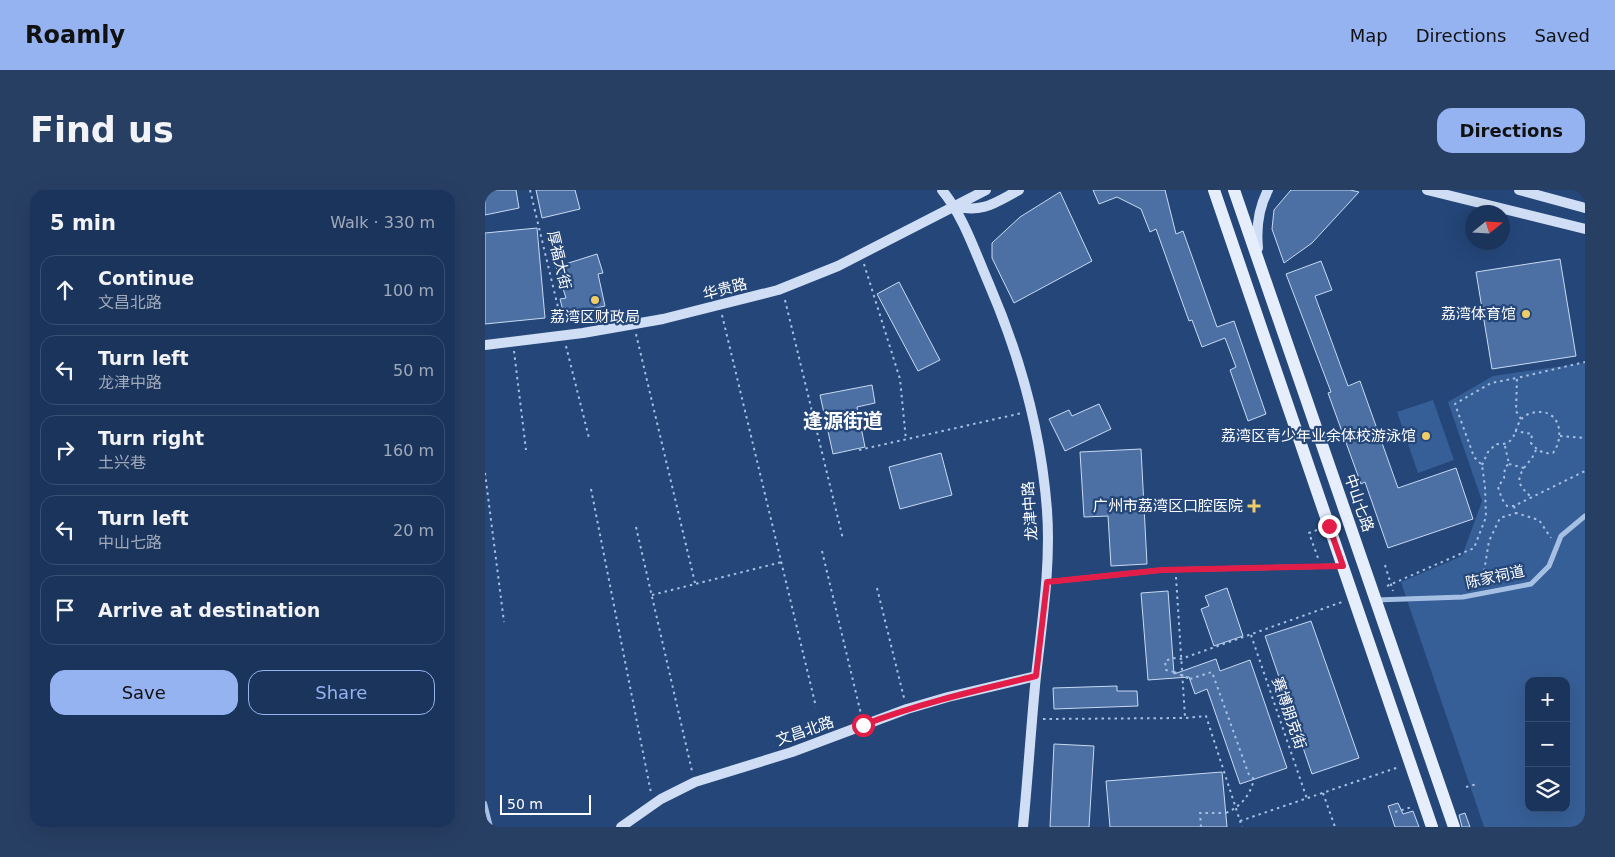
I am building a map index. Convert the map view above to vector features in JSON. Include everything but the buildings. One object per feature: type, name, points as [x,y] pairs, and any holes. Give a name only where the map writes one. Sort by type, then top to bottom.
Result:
[{"type":"main road","name":"龙津中路","points":[[942,190],[955,206],[1004,319],[1024,379],[1036,428],[1045,495],[1048,546],[1047,582],[1036,676],[1023,827]]},
{"type":"main road","name":"华贵路","points":[[485,345],[563,336],[634,324],[720,306],[783,288],[861,255],[986,190]]},
{"type":"main road","points":[[955,206],[967,210],[986,207],[1019,190]]},
{"type":"main road","points":[[1209,190],[1216,196],[1432,827]]},
{"type":"main road","name":"中山七路","points":[[1234,190],[1453,827]]},
{"type":"main road","points":[[1259,264],[1256,230],[1261,204],[1268,190]]},
{"type":"main road","points":[[1427,190],[1585,229]]},
{"type":"main road","points":[[1519,190],[1585,208]]},
{"type":"main road","name":"文昌北路","points":[[621,827],[669,794],[695,782],[792,752],[907,709],[1036,676]]},
{"type":"street","name":"陈家祠道","points":[[1376,600],[1463,597],[1531,584],[1549,566],[1561,536],[1585,516]]},
{"type":"street","points":[[1047,582],[1176,570],[1343,566]]},
{"type":"lane","points":[[485,803],[491,827]]},
{"type":"path","name":"厚福大街","points":[[530,190],[561,319],[563,336],[589,438]]},
{"type":"path","points":[[861,255],[900,379],[906,440]]},
{"type":"path","points":[[783,288],[843,539]]},
{"type":"path","points":[[720,306],[816,707]]},
{"type":"path","points":[[634,324],[695,583]]},
{"type":"path","points":[[513,342],[526,450]]},
{"type":"path","points":[[1482,465],[1474,457],[1455,404],[1491,383],[1585,362]]},
{"type":"path","points":[[1517,378],[1515,411],[1521,419]]},
{"type":"path","points":[[859,450],[1031,411]]},
{"type":"path","points":[[1387,586],[1474,548],[1486,517],[1482,465],[1487,452],[1496,444],[1505,445],[1512,441],[1515,431],[1521,419],[1530,413],[1541,411],[1551,414],[1558,424],[1561,436],[1558,446],[1553,453],[1545,454],[1536,450],[1531,443],[1532,434],[1515,431]]},
{"type":"path","points":[[1561,436],[1585,438]]},
{"type":"path","points":[[1505,445],[1509,464]]},
{"type":"path","points":[[1531,497],[1521,487],[1519,476],[1536,450]]},
{"type":"path","points":[[1509,464],[1524,468]]},
{"type":"path","points":[[1509,464],[1505,467],[1504,478],[1499,487],[1501,499],[1507,506],[1514,506],[1585,472]]},
{"type":"path","points":[[485,474],[504,622]]},
{"type":"path","points":[[591,489],[653,804]]},
{"type":"path","points":[[1514,506],[1516,513]]},
{"type":"path","points":[[1480,594],[1489,541],[1500,518],[1516,513],[1539,520],[1557,547]]},
{"type":"path","points":[[636,527],[695,782]]},
{"type":"path","points":[[1319,560],[1309,533],[1320,529]]},
{"type":"path","points":[[822,551],[863,725]]},
{"type":"path","points":[[652,595],[781,562]]},
{"type":"path","points":[[1385,565],[1393,591]]},
{"type":"path","points":[[1176,570],[1185,718]]},
{"type":"path","points":[[877,588],[907,709]]},
{"type":"path","points":[[1201,827],[1199,813],[1226,813],[1236,808],[1242,803],[1249,792],[1254,779],[1249,775],[1212,672],[1190,679],[1166,670],[1165,660],[1181,659],[1345,601]]},
{"type":"path","name":"赛博朋克街","points":[[1251,635],[1307,799]]},
{"type":"path","points":[[1033,718],[1185,718],[1206,716],[1242,827]]},
{"type":"path","points":[[1241,821],[1400,767]]},
{"type":"path","points":[[1466,788],[1477,784]]},
{"type":"path","points":[[1323,793],[1335,827]]},
{"type":"path","points":[[1395,812],[1414,806]]},
{"type":"shaded area","points":[[1585,363],[1585,827],[1484,827],[1401,582],[1462,556],[1482,501],[1448,402],[1493,376]]},
{"type":"shaded area","name":"荔湾区青少年业余体校游泳馆","points":[[1433,400],[1454,460],[1418,473],[1397,412]]},
{"type":"place","name":"荔湾区财政局","points":[[595,300]]},
{"type":"place","name":"荔湾体育馆","points":[[1526,314]]},
{"type":"place","name":"荔湾区青少年业余体校游泳馆","points":[[1426,436]]},
{"type":"place","name":"广州市荔湾区口腔医院","points":[[1254,506]]},
{"type":"district","name":"逢源街道","points":[[843,421]]},
{"type":"route","points":[[863,725],[947,697],[1036,676],[1047,582],[1162,570],[1343,566],[1329,526]]}]
